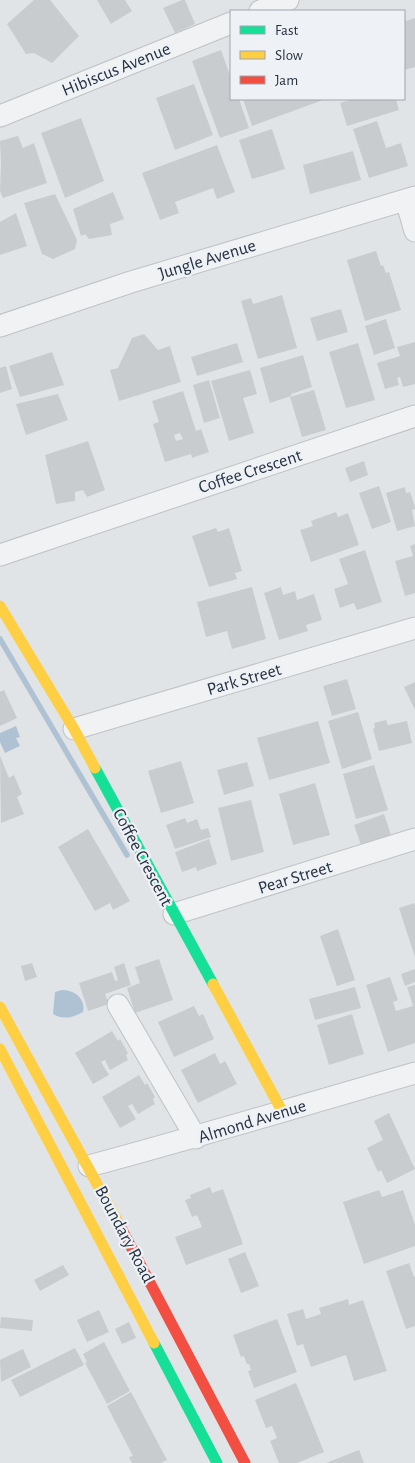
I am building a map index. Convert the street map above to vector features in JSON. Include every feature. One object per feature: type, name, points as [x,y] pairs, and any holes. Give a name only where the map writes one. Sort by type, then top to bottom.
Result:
[{"type":"main road","name":"Coffee Crescent","points":[[0,606],[74,729],[282,1111]]},
{"type":"main road","name":"Boundary Road","points":[[0,1008],[89,1166],[245,1463]]},
{"type":"main road","name":"Boundary Road","points":[[0,1050],[217,1463]]},
{"type":"street","points":[[263,10],[288,0]]},
{"type":"street","name":"Hibiscus Avenue","points":[[0,116],[230,23]]},
{"type":"street","points":[[410,198],[415,231]]},
{"type":"street","name":"Jungle Avenue","points":[[0,326],[131,282],[410,198]]},
{"type":"street","name":"Coffee Crescent","points":[[0,555],[415,416]]},
{"type":"street","name":"Park Street","points":[[74,729],[415,628]]},
{"type":"street","name":"Pear Street","points":[[174,914],[415,839]]},
{"type":"street","points":[[118,1005],[196,1138]]},
{"type":"street","name":"Almond Avenue","points":[[89,1166],[196,1138],[415,1073]]},
{"type":"water","points":[[16,726],[20,737],[16,738],[20,746],[5,753],[0,742],[0,733]]},
{"type":"water","points":[[67,990],[81,999],[83,1012],[76,1016],[68,1017],[60,1017],[53,1014],[55,992]]},
{"type":"building","points":[[34,0],[50,0],[79,36],[52,63],[34,53],[26,54],[7,24]]},
{"type":"building","points":[[97,0],[125,0],[132,11],[111,24]]},
{"type":"building","points":[[185,0],[195,24],[175,33],[163,8]]},
{"type":"building","points":[[405,18],[406,21],[415,18],[415,67],[405,70]]},
{"type":"building","points":[[221,50],[230,75],[230,100],[239,100],[249,128],[220,138],[192,61]]},
{"type":"building","points":[[194,84],[213,135],[175,150],[156,98]]},
{"type":"building","points":[[243,100],[323,100],[252,126]]},
{"type":"building","points":[[350,100],[396,100],[399,110],[347,126],[340,103]]},
{"type":"building","points":[[81,118],[104,181],[65,198],[41,133]]},
{"type":"building","points":[[377,121],[386,148],[401,143],[408,166],[369,178],[353,129]]},
{"type":"building","points":[[272,129],[285,169],[252,179],[239,140]]},
{"type":"building","points":[[18,136],[23,148],[34,143],[47,183],[3,198],[0,191],[0,141]]},
{"type":"building","points":[[217,145],[235,192],[217,199],[213,188],[175,202],[179,213],[160,220],[142,173]]},
{"type":"building","points":[[353,151],[361,180],[310,194],[303,165]]},
{"type":"building","points":[[113,192],[124,219],[110,224],[112,235],[89,239],[85,234],[81,236],[73,209]]},
{"type":"building","points":[[55,194],[77,240],[75,249],[53,259],[42,254],[24,203]]},
{"type":"building","points":[[16,213],[27,246],[0,255],[0,222]]},
{"type":"building","points":[[376,251],[381,266],[383,265],[386,273],[389,272],[401,310],[365,321],[347,260]]},
{"type":"building","points":[[282,295],[297,348],[258,359],[241,301],[251,298],[253,304]]},
{"type":"building","points":[[341,309],[348,332],[317,341],[310,318]]},
{"type":"building","points":[[386,319],[395,348],[374,355],[365,326]]},
{"type":"building","points":[[144,334],[158,350],[170,346],[181,382],[119,401],[110,370],[118,368],[132,338]]},
{"type":"building","points":[[415,342],[415,384],[403,387],[400,377],[397,378],[399,385],[385,389],[377,363],[400,356],[397,347]]},
{"type":"building","points":[[237,343],[243,362],[197,376],[191,357]]},
{"type":"building","points":[[358,343],[375,400],[346,408],[329,352]]},
{"type":"building","points":[[52,352],[64,385],[20,397],[9,366]]},
{"type":"building","points":[[303,355],[312,387],[270,403],[260,368]]},
{"type":"building","points":[[6,366],[12,389],[0,393],[0,368]]},
{"type":"building","points":[[250,370],[257,394],[243,398],[254,433],[229,441],[211,381]]},
{"type":"building","points":[[209,380],[220,418],[204,423],[193,385]]},
{"type":"building","points":[[314,390],[326,430],[302,437],[290,397]]},
{"type":"building","points":[[183,391],[196,431],[201,429],[209,452],[192,458],[191,454],[165,462],[153,424],[159,422],[152,401]],"holes":[[[180,433],[183,439],[176,441],[174,435]]]},
{"type":"building","points":[[58,394],[68,420],[26,435],[16,404]]},
{"type":"building","points":[[88,441],[105,490],[87,497],[83,490],[75,492],[75,501],[56,504],[45,455]]},
{"type":"building","points":[[364,461],[368,475],[350,482],[345,468]]},
{"type":"building","points":[[379,486],[391,522],[372,529],[359,493]]},
{"type":"building","points":[[405,487],[406,493],[410,492],[415,507],[412,510],[415,526],[397,531],[386,493]]},
{"type":"building","points":[[336,512],[338,517],[348,513],[359,545],[311,562],[300,530],[313,526],[311,521]]},
{"type":"building","points":[[216,528],[218,532],[229,528],[242,571],[235,573],[237,579],[209,587],[192,536]]},
{"type":"building","points":[[415,544],[415,593],[405,596],[395,561],[413,556],[410,546]]},
{"type":"building","points":[[365,550],[382,602],[357,610],[354,603],[340,608],[334,589],[348,584],[339,559]]},
{"type":"building","points":[[252,587],[266,639],[232,649],[227,631],[206,637],[197,602]]},
{"type":"building","points":[[281,587],[283,595],[295,591],[297,600],[314,594],[322,620],[306,625],[308,631],[279,640],[264,593]]},
{"type":"building","points":[[347,679],[356,709],[332,716],[323,686]]},
{"type":"building","points":[[415,682],[415,710],[404,687]]},
{"type":"building","points":[[4,690],[17,718],[0,726],[0,692]]},
{"type":"building","points":[[358,712],[372,759],[342,769],[328,721]]},
{"type":"building","points":[[386,720],[388,725],[407,721],[412,743],[379,751],[373,729],[375,728],[374,723]]},
{"type":"building","points":[[318,721],[330,763],[269,780],[257,738]]},
{"type":"building","points":[[0,756],[9,778],[14,775],[22,794],[17,797],[24,814],[1,823]]},
{"type":"building","points":[[181,761],[194,803],[161,813],[148,771]]},
{"type":"building","points":[[247,762],[254,786],[224,795],[217,770]]},
{"type":"building","points":[[374,765],[388,810],[356,819],[343,774]]},
{"type":"building","points":[[315,783],[330,835],[293,845],[279,794]]},
{"type":"building","points":[[251,800],[264,852],[231,861],[218,808]]},
{"type":"building","points":[[384,814],[391,835],[361,845],[354,825]]},
{"type":"building","points":[[185,818],[187,823],[197,819],[201,830],[208,828],[211,837],[175,849],[166,825]]},
{"type":"building","points":[[88,829],[130,901],[113,910],[110,903],[95,911],[58,847]]},
{"type":"building","points":[[209,839],[217,864],[197,871],[196,867],[182,872],[175,852]]},
{"type":"building","points":[[414,903],[415,906],[415,957],[399,908]]},
{"type":"building","points":[[338,929],[355,980],[337,986],[320,936]]},
{"type":"building","points":[[159,959],[173,1000],[135,1013],[127,988],[140,983],[135,967]]},
{"type":"building","points":[[32,963],[37,977],[25,981],[21,966]]},
{"type":"building","points":[[124,963],[131,985],[105,994],[109,1004],[88,1011],[79,983],[112,972],[115,981],[118,980],[114,967]]},
{"type":"building","points":[[415,969],[415,982],[405,986],[401,974]]},
{"type":"building","points":[[390,977],[398,1000],[393,1002],[396,1011],[413,1006],[407,987],[415,985],[415,1043],[388,1052],[366,985]]},
{"type":"building","points":[[355,987],[361,1008],[315,1020],[309,999]]},
{"type":"building","points":[[194,1006],[199,1016],[203,1014],[214,1039],[174,1057],[158,1022]]},
{"type":"building","points":[[352,1014],[364,1054],[329,1065],[317,1025]]},
{"type":"building","points":[[112,1031],[118,1041],[120,1039],[128,1053],[126,1055],[128,1060],[110,1070],[105,1060],[101,1062],[109,1075],[93,1084],[75,1053]]},
{"type":"building","points":[[215,1053],[220,1064],[225,1061],[237,1084],[198,1103],[181,1070]]},
{"type":"building","points":[[139,1075],[145,1085],[147,1083],[155,1097],[153,1099],[155,1104],[138,1114],[132,1104],[128,1106],[136,1119],[120,1128],[102,1097]]},
{"type":"building","points":[[389,1113],[415,1169],[387,1183],[381,1170],[378,1172],[367,1148],[383,1140],[374,1121]]},
{"type":"building","points":[[210,1187],[212,1193],[223,1189],[243,1244],[186,1265],[175,1237],[202,1227],[197,1215],[192,1217],[185,1200],[191,1198],[190,1195]]},
{"type":"building","points":[[379,1190],[382,1197],[403,1190],[415,1225],[415,1246],[364,1264],[343,1202]]},
{"type":"building","points":[[245,1252],[259,1286],[241,1293],[228,1259]]},
{"type":"building","points":[[409,1263],[415,1276],[415,1326],[406,1329],[386,1271]]},
{"type":"building","points":[[63,1265],[69,1275],[40,1291],[34,1280]]},
{"type":"building","points":[[348,1299],[349,1305],[363,1300],[387,1371],[354,1381],[346,1355],[311,1367],[303,1344],[297,1346],[287,1314],[303,1309],[306,1319],[321,1314],[319,1308]]},
{"type":"building","points":[[99,1310],[109,1332],[87,1342],[77,1320]]},
{"type":"building","points":[[1,1317],[33,1320],[32,1331],[0,1328]]},
{"type":"building","points":[[277,1319],[297,1372],[254,1388],[248,1371],[251,1370],[249,1364],[247,1364],[244,1356],[241,1357],[233,1335]]},
{"type":"building","points":[[129,1322],[136,1338],[122,1344],[115,1329]]},
{"type":"building","points":[[104,1342],[130,1391],[107,1404],[85,1363],[87,1362],[83,1354]]},
{"type":"building","points":[[75,1348],[84,1365],[20,1397],[11,1380]]},
{"type":"building","points":[[23,1349],[31,1367],[1,1382],[0,1360]]},
{"type":"building","points":[[296,1383],[324,1452],[297,1463],[279,1463],[270,1441],[277,1438],[272,1426],[266,1428],[255,1400]]},
{"type":"building","points":[[131,1392],[167,1460],[161,1463],[132,1463],[129,1457],[133,1456],[107,1406]]},
{"type":"building","points":[[359,1450],[364,1463],[326,1463]]},
{"type":"waterway","points":[[0,639],[127,855]]},
{"type":"traffic: fast","points":[[95,768],[213,984]]},
{"type":"traffic: fast","points":[[154,1343],[217,1463]]},
{"type":"traffic: slow","points":[[0,606],[74,729],[95,768]]},
{"type":"traffic: slow","points":[[213,984],[282,1111]]},
{"type":"traffic: slow","points":[[0,1007],[119,1224]]},
{"type":"traffic: slow","points":[[0,1049],[154,1343]]},
{"type":"traffic: jam","points":[[119,1224],[245,1463]]}]
